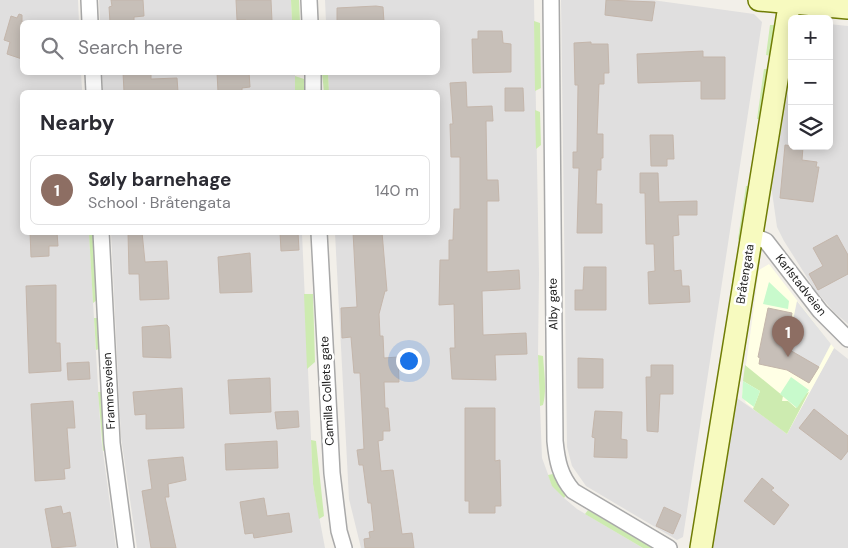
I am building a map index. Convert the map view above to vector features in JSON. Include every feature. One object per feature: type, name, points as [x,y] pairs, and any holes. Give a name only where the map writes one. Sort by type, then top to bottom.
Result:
[{"type":"street","points":[[89,0],[90,20]]},
{"type":"street","points":[[309,0],[310,20]]},
{"type":"street","name":"Alby gate","points":[[551,0],[555,441],[558,466],[565,482],[573,491],[669,548]]},
{"type":"street","points":[[759,0],[790,1],[848,8]]},
{"type":"street","name":"Bråtengata","points":[[701,548],[790,1]]},
{"type":"street","points":[[93,75],[94,90]]},
{"type":"street","points":[[312,75],[313,90]]},
{"type":"street","name":"Framnesveien","points":[[101,235],[112,443],[126,548]]},
{"type":"street","name":"Camilla Collets gate","points":[[320,235],[332,473],[338,523],[344,548]]},
{"type":"street","name":"Karlstadveien","points":[[751,235],[766,241],[820,311],[848,339]]},
{"type":"shaded area","points":[[0,0],[78,0],[79,20],[20,20],[20,75],[81,75],[82,90],[20,90],[20,235],[89,235],[101,438],[116,548],[0,548]]},
{"type":"shaded area","points":[[99,0],[291,0],[292,20],[100,20]]},
{"type":"shaded area","points":[[325,0],[534,0],[539,273],[538,355],[542,458],[552,485],[564,498],[577,509],[643,548],[361,548],[349,499],[335,235],[440,235],[440,90],[329,90],[328,75],[440,75],[440,20],[326,20]]},
{"type":"shaded area","points":[[561,0],[652,0],[754,14],[762,22],[683,537],[677,540],[586,486],[572,466],[567,447]]},
{"type":"shaded area","points":[[833,24],[848,26],[848,324],[834,312],[815,290],[784,241],[777,227],[771,185],[788,92],[788,150],[833,150]]},
{"type":"shaded area","points":[[102,75],[295,75],[295,90],[103,90]]},
{"type":"shaded area","points":[[111,235],[302,235],[313,484],[325,548],[137,548],[121,437]]},
{"type":"shaded area","points":[[769,264],[834,348],[787,434],[746,403],[742,394],[759,270]]},
{"type":"shaded area","points":[[797,301],[831,344],[819,367],[786,354]]},
{"type":"shaded area","points":[[834,348],[848,359],[848,548],[712,548],[729,445],[734,396],[787,433]]},
{"type":"green space","points":[[291,0],[299,0],[300,20],[292,20]]},
{"type":"green space","points":[[534,21],[540,23],[541,88],[535,91]]},
{"type":"green space","points":[[770,25],[774,25],[775,28],[771,56],[766,55]]},
{"type":"green space","points":[[764,69],[769,69],[761,119],[757,119]]},
{"type":"green space","points":[[322,75],[328,75],[329,90],[324,90]]},
{"type":"green space","points":[[295,76],[304,79],[305,90],[295,90]]},
{"type":"green space","points":[[535,110],[540,112],[541,145],[536,149]]},
{"type":"green space","points":[[746,186],[751,186],[742,245],[738,239]]},
{"type":"green space","points":[[89,235],[94,235],[97,300],[93,303]]},
{"type":"green space","points":[[735,261],[739,261],[725,334]]},
{"type":"green space","points":[[769,282],[789,301],[788,309],[763,304]]},
{"type":"green space","points":[[304,294],[313,294],[315,362],[307,369]]},
{"type":"green space","points":[[94,318],[97,318],[99,349],[96,350]]},
{"type":"green space","points":[[538,355],[543,356],[545,380],[543,405],[540,406]]},
{"type":"green space","points":[[745,365],[783,396],[782,401],[788,401],[796,408],[805,394],[809,392],[787,434],[753,409],[760,391],[743,381]]},
{"type":"green space","points":[[791,377],[809,390],[797,408],[780,394]]},
{"type":"green space","points":[[743,381],[760,391],[754,407],[742,398]]},
{"type":"green space","points":[[98,392],[101,392],[105,450],[103,451]]},
{"type":"green space","points":[[311,440],[316,441],[324,516],[319,519],[313,484]]},
{"type":"green space","points":[[553,474],[567,494],[564,498],[552,486],[548,475]]},
{"type":"green space","points":[[588,510],[653,548],[643,548],[585,514]]},
{"type":"building","points":[[111,0],[143,0],[144,16],[134,17],[134,20],[110,20],[109,7],[112,6]]},
{"type":"building","points":[[236,0],[271,0],[272,20],[237,20]]},
{"type":"building","points":[[606,0],[655,2],[652,21],[605,15]]},
{"type":"building","points":[[383,7],[384,20],[337,20],[337,8]]},
{"type":"building","points":[[19,14],[22,15],[22,20],[20,20],[20,58],[7,54],[10,42],[4,40],[11,16],[17,18]]},
{"type":"building","points":[[478,31],[502,31],[503,43],[511,44],[511,72],[473,73],[472,39],[478,39]]},
{"type":"building","points":[[591,42],[591,44],[608,44],[609,73],[604,73],[604,84],[599,84],[597,134],[603,134],[601,170],[597,170],[596,204],[602,204],[602,233],[577,233],[579,168],[573,168],[573,152],[577,152],[578,85],[575,85],[574,43]]},
{"type":"building","points":[[703,51],[703,57],[725,57],[725,99],[701,99],[701,81],[638,83],[637,54]]},
{"type":"building","points":[[123,75],[151,75],[151,79],[177,78],[178,90],[124,90]]},
{"type":"building","points":[[217,75],[249,75],[250,87],[242,88],[242,90],[218,90]]},
{"type":"building","points":[[466,82],[467,107],[492,106],[493,121],[486,121],[487,180],[498,180],[499,201],[487,201],[487,272],[519,270],[520,289],[482,291],[483,335],[526,333],[527,354],[495,355],[496,380],[452,379],[450,348],[455,348],[454,304],[439,305],[440,260],[449,260],[449,240],[453,240],[454,209],[460,209],[460,157],[451,157],[450,124],[453,124],[450,83]]},
{"type":"building","points":[[505,88],[523,88],[524,111],[505,111]]},
{"type":"building","points":[[650,135],[673,135],[674,159],[667,159],[667,166],[651,166]]},
{"type":"building","points":[[785,145],[788,145],[788,150],[803,150],[802,160],[817,162],[816,167],[819,167],[813,202],[780,198]]},
{"type":"building","points":[[640,173],[658,173],[659,202],[697,201],[697,215],[678,215],[679,235],[673,236],[674,271],[681,270],[682,286],[689,286],[690,302],[649,304],[648,272],[655,271],[654,244],[646,244],[645,193],[640,193]]},
{"type":"building","points":[[30,235],[57,235],[58,246],[49,246],[49,256],[31,257]]},
{"type":"building","points":[[128,235],[142,235],[145,262],[167,261],[169,299],[140,300],[139,274],[129,274]]},
{"type":"building","points":[[280,235],[298,235],[299,250],[281,251]]},
{"type":"building","points":[[353,235],[382,235],[387,291],[385,291],[379,314],[380,336],[383,336],[384,358],[398,357],[399,382],[384,382],[385,408],[388,408],[390,431],[383,431],[383,440],[378,441],[381,471],[393,470],[402,534],[412,533],[414,548],[365,548],[364,539],[370,538],[369,532],[374,531],[371,503],[368,503],[363,465],[359,465],[357,450],[364,449],[360,373],[354,373],[351,337],[342,338],[341,308],[357,307]]},
{"type":"building","points":[[837,235],[848,255],[848,274],[818,290],[809,274],[823,266],[813,248]]},
{"type":"building","points":[[250,253],[252,292],[220,293],[218,257]]},
{"type":"building","points":[[584,267],[606,267],[606,310],[575,310],[575,290],[583,290]]},
{"type":"building","points":[[56,285],[56,343],[60,343],[61,371],[29,373],[26,286]]},
{"type":"building","points":[[768,308],[792,313],[789,329],[792,329],[788,349],[819,367],[809,383],[787,370],[759,364],[760,358],[758,357]]},
{"type":"building","points":[[167,325],[169,327],[171,358],[143,357],[142,327]]},
{"type":"building","points":[[578,358],[603,359],[603,388],[578,388]]},
{"type":"building","points":[[89,362],[90,379],[68,380],[67,363]]},
{"type":"building","points":[[651,365],[673,365],[673,394],[660,394],[658,432],[647,431],[646,377],[651,377]]},
{"type":"building","points":[[270,378],[271,412],[230,414],[228,380]]},
{"type":"building","points":[[182,388],[184,428],[146,429],[146,414],[135,415],[133,392]]},
{"type":"building","points":[[73,401],[75,428],[67,428],[70,468],[64,469],[65,479],[35,481],[31,404]]},
{"type":"building","points":[[465,408],[495,408],[495,461],[500,460],[501,506],[495,506],[495,513],[469,513],[469,501],[465,501]]},
{"type":"building","points":[[814,409],[848,436],[848,451],[841,460],[799,428]]},
{"type":"building","points":[[298,411],[299,427],[277,429],[275,412]]},
{"type":"building","points":[[595,411],[622,412],[621,439],[627,440],[627,458],[594,457],[595,438],[592,437]]},
{"type":"building","points":[[277,441],[278,468],[226,470],[225,444]]},
{"type":"building","points":[[183,457],[186,480],[168,484],[169,497],[165,497],[176,548],[151,548],[142,491],[152,489],[148,460]]},
{"type":"building","points":[[762,478],[774,488],[771,490],[789,505],[774,525],[744,501]]},
{"type":"building","points":[[264,498],[267,516],[289,513],[292,532],[254,538],[253,533],[245,534],[240,502]]},
{"type":"building","points":[[61,506],[63,514],[70,512],[76,546],[52,548],[45,509]]},
{"type":"building","points":[[664,507],[681,515],[673,534],[656,526]]},
{"type":"place","name":"Søly barnehage","points":[[788,357]]}]
